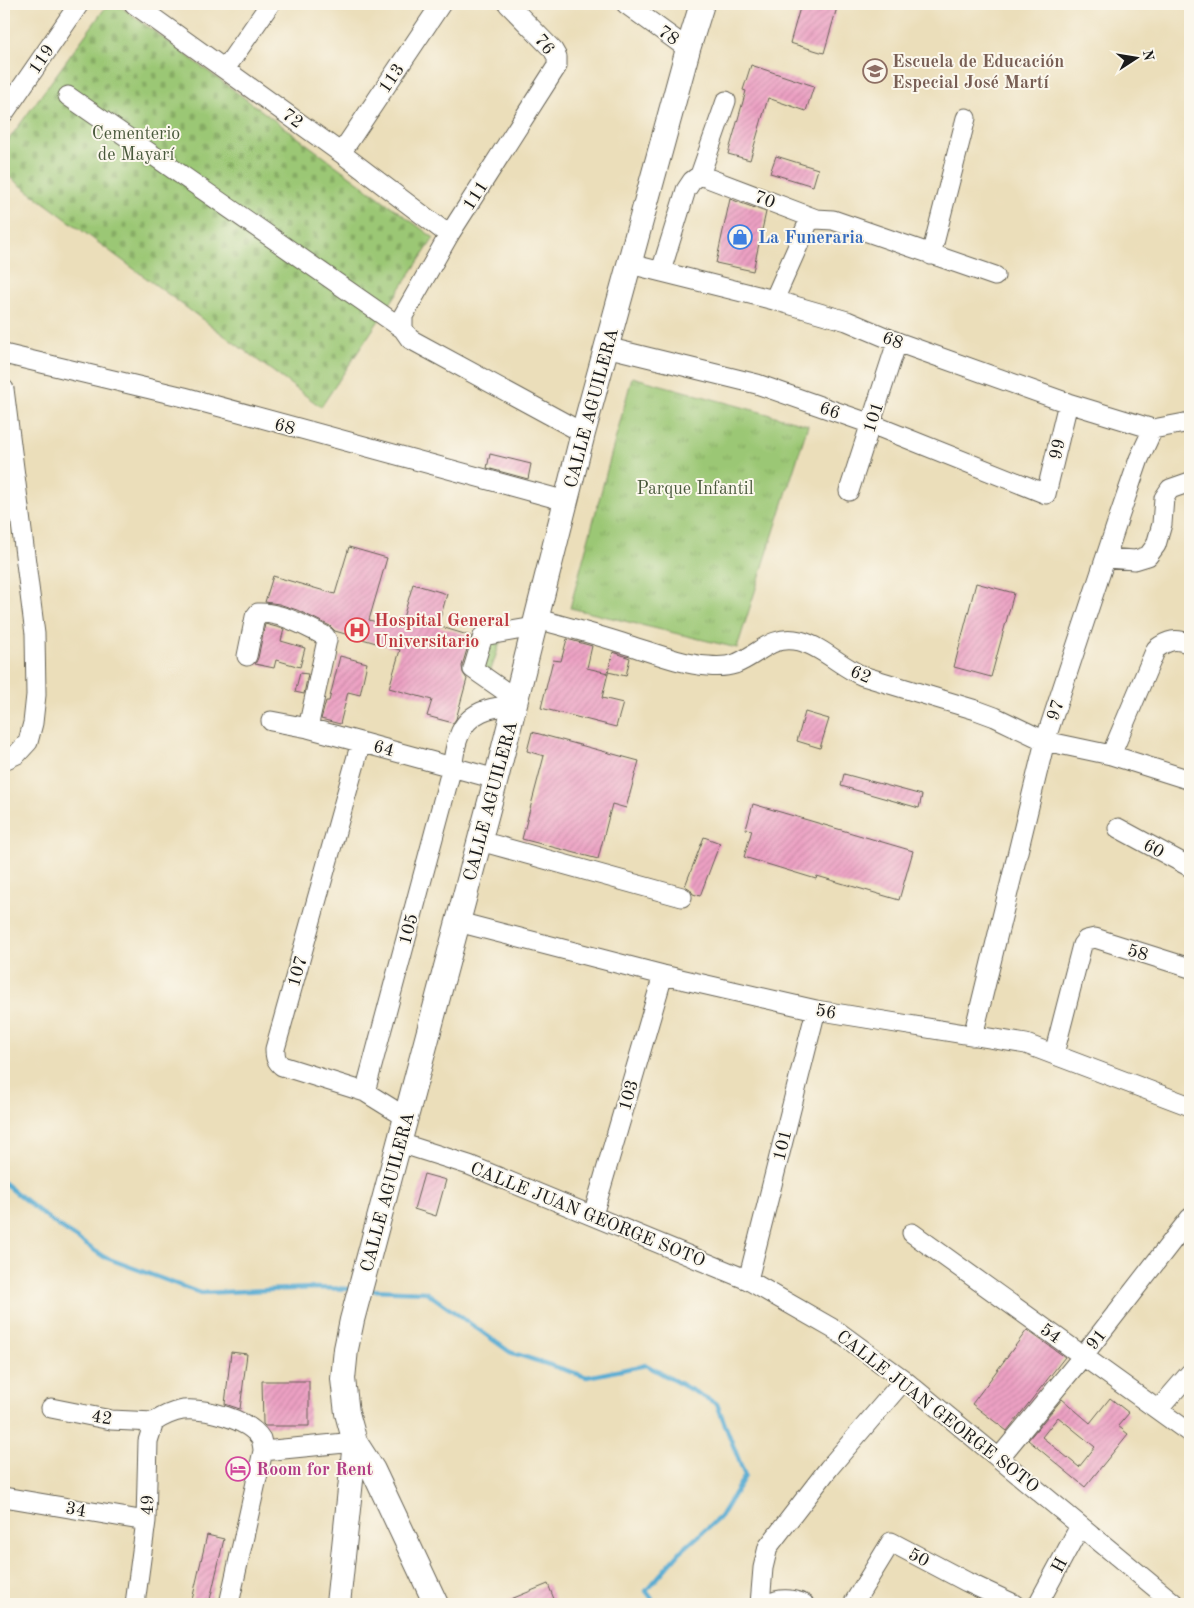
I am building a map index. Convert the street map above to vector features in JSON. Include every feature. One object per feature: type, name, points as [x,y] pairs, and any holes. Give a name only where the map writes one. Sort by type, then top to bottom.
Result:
[{"type":"main road","name":"CALLE AGUILERA","points":[[338,1604],[355,1442],[347,1413],[343,1379],[346,1349],[352,1320],[480,841],[583,433],[702,4]]},
{"type":"main road","points":[[355,1442],[375,1474],[436,1604]]},
{"type":"main road","points":[[351,1478],[360,1472],[375,1474]]},
{"type":"street","name":"119","points":[[4,114],[79,4]]},
{"type":"street","name":"72","points":[[134,4],[342,153],[449,235]]},
{"type":"street","points":[[225,69],[270,4]]},
{"type":"street","name":"113","points":[[342,153],[441,4]]},
{"type":"street","name":"76","points":[[508,4],[553,50],[557,57],[557,66]]},
{"type":"street","name":"78","points":[[626,4],[688,49]]},
{"type":"street","name":"111","points":[[404,329],[404,316],[449,235],[557,66]]},
{"type":"street","points":[[68,96],[404,329],[410,339],[583,433]]},
{"type":"street","points":[[661,271],[686,190],[692,181],[700,175],[726,101]]},
{"type":"street","points":[[931,254],[966,118]]},
{"type":"street","name":"70","points":[[700,175],[816,218],[833,220],[996,276]]},
{"type":"street","points":[[774,300],[809,221],[816,218]]},
{"type":"street","name":"68","points":[[630,264],[774,300],[847,322],[897,342],[1068,403],[1153,429]]},
{"type":"street","name":"101","points":[[849,492],[897,342]]},
{"type":"street","name":"66","points":[[606,347],[757,384],[871,424],[1046,494]]},
{"type":"street","name":"68","points":[[4,354],[184,398],[566,501]]},
{"type":"street","points":[[4,389],[35,634],[36,695],[33,723],[28,742],[17,754],[4,760]]},
{"type":"street","name":"99","points":[[1046,494],[1068,403]]},
{"type":"street","points":[[1153,429],[1190,422]]},
{"type":"street","name":"97","points":[[973,1036],[1045,742],[1139,459],[1153,429]]},
{"type":"street","points":[[1106,558],[1135,560],[1148,556],[1156,545],[1162,524],[1164,498],[1170,489],[1190,482]]},
{"type":"street","points":[[247,656],[255,617],[258,613],[292,620],[325,636],[327,640],[308,728]]},
{"type":"street","points":[[515,704],[473,669],[483,636],[536,623]]},
{"type":"street","name":"62","points":[[536,623],[588,632],[657,654],[706,666],[721,667],[734,664],[767,645],[782,639],[798,641],[808,644],[850,671],[976,710],[995,717],[1045,742],[1111,755],[1190,780]]},
{"type":"street","points":[[1111,755],[1156,648],[1166,641],[1190,644]]},
{"type":"street","name":"105","points":[[365,1092],[452,766],[458,736],[465,723],[484,710],[515,704]]},
{"type":"street","name":"64","points":[[271,721],[308,728],[496,779]]},
{"type":"street","name":"107","points":[[361,742],[275,1049],[275,1056],[277,1062],[286,1068],[365,1092],[407,1118]]},
{"type":"street","name":"60","points":[[1118,828],[1190,868]]},
{"type":"street","points":[[480,841],[682,897]]},
{"type":"street","name":"56","points":[[458,922],[663,975],[816,1010],[1026,1044],[1190,1106]]},
{"type":"street","name":"58","points":[[1054,1054],[1082,946],[1086,940],[1094,938],[1190,968]]},
{"type":"street","name":"103","points":[[593,1215],[663,975]]},
{"type":"street","name":"101","points":[[748,1280],[816,1010]]},
{"type":"street","name":"CALLE JUAN GEORGE SOTO","points":[[400,1143],[469,1164],[748,1280],[837,1331],[904,1380],[1175,1604]]},
{"type":"street","name":"91","points":[[999,1458],[1084,1356],[1190,1218]]},
{"type":"street","name":"54","points":[[912,1234],[1190,1433]]},
{"type":"street","points":[[1158,1410],[1190,1373]]},
{"type":"street","points":[[760,1604],[763,1568],[768,1547],[829,1468],[904,1380]]},
{"type":"street","name":"42","points":[[51,1408],[111,1420],[161,1418],[182,1410],[200,1410],[229,1418],[251,1428],[261,1440],[263,1451]]},
{"type":"street","name":"49","points":[[135,1604],[146,1521],[148,1441],[161,1418]]},
{"type":"street","points":[[229,1604],[263,1451],[355,1442]]},
{"type":"street","name":"34","points":[[5,1497],[146,1521]]},
{"type":"street","name":"H","points":[[1038,1604],[1080,1526]]},
{"type":"street","name":"50","points":[[853,1604],[891,1542],[1010,1604]]},
{"type":"street","points":[[769,1604],[786,1599],[804,1604]]},
{"type":"green space","name":"Cementerio de Mayarí","points":[[108,4],[117,4],[434,238],[321,407],[4,173],[4,146]]},
{"type":"green space","name":"Parque Infantil","points":[[632,377],[808,425],[737,648],[570,608]]},
{"type":"green space","points":[[501,640],[490,673],[478,667],[485,643]]},
{"type":"building","points":[[801,4],[838,4],[824,53],[790,43]]},
{"type":"building","points":[[751,65],[814,86],[806,111],[768,98],[750,160],[728,154],[746,91],[743,90]]},
{"type":"building","points":[[776,156],[818,169],[813,186],[770,173]]},
{"type":"building","points":[[730,199],[766,212],[753,271],[716,263]]},
{"type":"building","points":[[490,454],[531,464],[528,479],[487,468]]},
{"type":"building","points":[[349,547],[387,558],[369,620],[400,628],[413,584],[447,594],[438,626],[471,636],[462,666],[463,673],[467,679],[456,719],[453,723],[427,716],[432,700],[389,688],[400,650],[335,631],[330,626],[297,610],[265,602],[273,576],[335,594]]},
{"type":"building","points":[[976,583],[1014,593],[991,677],[954,667]]},
{"type":"building","points":[[265,624],[284,629],[281,641],[305,648],[300,667],[276,660],[274,668],[255,664]]},
{"type":"building","points":[[567,639],[592,646],[587,668],[608,673],[602,698],[623,703],[616,727],[541,708],[553,660],[561,661]]},
{"type":"building","points":[[613,652],[630,658],[626,676],[608,672]]},
{"type":"building","points":[[340,656],[367,663],[360,695],[348,692],[340,724],[321,719],[326,701],[329,701]]},
{"type":"building","points":[[300,673],[308,674],[304,694],[295,692]]},
{"type":"building","points":[[805,712],[829,719],[820,748],[797,741]]},
{"type":"building","points":[[532,732],[639,761],[626,808],[612,804],[598,859],[522,839],[544,756],[527,751]]},
{"type":"building","points":[[844,774],[922,795],[919,808],[841,786]]},
{"type":"building","points":[[753,804],[913,851],[899,900],[817,876],[816,879],[744,857],[752,830],[746,829]]},
{"type":"building","points":[[704,837],[720,843],[700,896],[693,894],[685,886]]},
{"type":"building","points":[[424,1174],[446,1180],[436,1216],[414,1209]]},
{"type":"building","points":[[1027,1330],[1065,1357],[1007,1431],[972,1404]]},
{"type":"building","points":[[231,1352],[247,1354],[240,1409],[225,1404]]},
{"type":"building","points":[[262,1381],[309,1381],[309,1426],[265,1426],[263,1424]]},
{"type":"building","points":[[1110,1398],[1129,1413],[1118,1426],[1128,1434],[1085,1487],[1028,1440],[1062,1399],[1090,1423]],"holes":[[[1058,1417],[1095,1447],[1079,1467],[1042,1437]]]},
{"type":"building","points":[[207,1535],[224,1539],[209,1604],[192,1600]]},
{"type":"building","points":[[548,1584],[556,1604],[499,1604]]},
{"type":"waterway","points":[[4,1183],[50,1220],[104,1257],[200,1293],[313,1288],[353,1289]]},
{"type":"waterway","points":[[369,1290],[426,1292],[510,1352],[587,1377],[646,1365],[717,1404],[745,1476],[720,1517],[680,1552],[646,1591],[656,1604]]},
{"type":"place","name":"Escuela de Educación Especial José Martí","points":[[875,71]]},
{"type":"place","name":"La Funeraria","points":[[740,237]]},
{"type":"place","name":"Hospital General Universitario","points":[[357,630]]},
{"type":"place","name":"Room for Rent","points":[[238,1469]]}]
